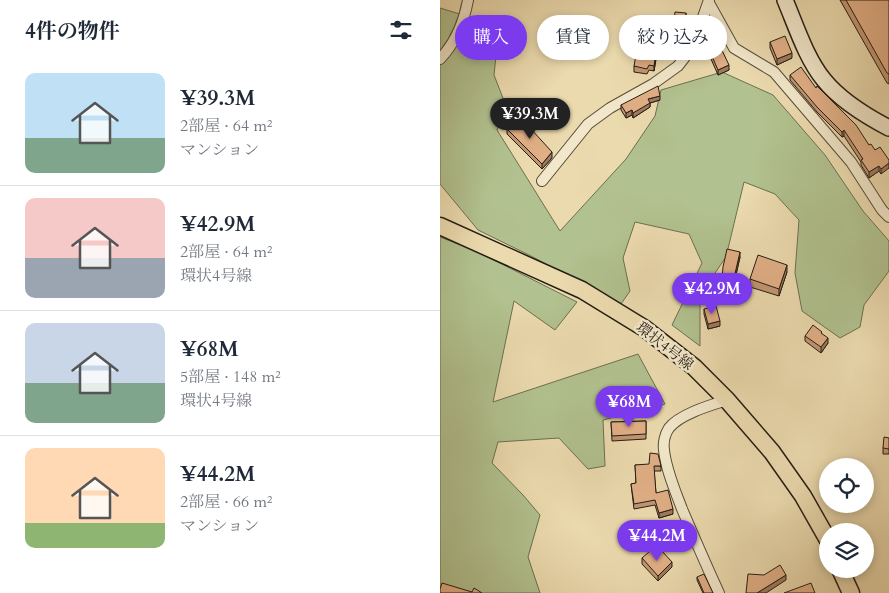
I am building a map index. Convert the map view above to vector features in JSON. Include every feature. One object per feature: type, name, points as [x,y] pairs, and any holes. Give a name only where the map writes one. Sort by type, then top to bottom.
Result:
[{"type":"main road","name":"環状4号線","points":[[440,226],[582,290],[644,328],[694,367],[727,400],[772,452],[803,496],[819,524]]},
{"type":"main road","points":[[844,578],[851,593]]},
{"type":"street","points":[[440,59],[450,48],[459,32],[468,0]]},
{"type":"street","points":[[785,0],[809,55],[823,79],[842,99],[889,128]]},
{"type":"street","points":[[542,181],[588,124],[610,108],[653,84],[678,66],[692,48],[709,2]]},
{"type":"street","points":[[709,2],[734,48],[774,72],[851,162],[882,210],[889,217]]},
{"type":"street","points":[[719,593],[672,482],[664,450],[665,438],[670,428],[683,417],[712,404],[727,400]]},
{"type":"green space","points":[[440,8],[463,15],[455,15],[455,60],[496,60],[494,75],[506,106],[497,130],[560,231],[626,159],[655,116],[661,90],[722,72],[773,95],[825,155],[863,211],[889,241],[889,271],[864,305],[860,327],[840,338],[802,311],[795,273],[799,220],[775,194],[744,182],[726,257],[700,295],[700,346],[672,325],[702,263],[689,234],[635,222],[623,258],[630,291],[621,304],[478,230],[440,184]]},
{"type":"green space","points":[[440,237],[476,251],[577,302],[555,330],[514,301],[493,402],[638,354],[665,404],[603,420],[605,466],[588,469],[559,438],[498,442],[492,463],[540,515],[528,557],[540,593],[440,593]]},
{"type":"building","points":[[846,0],[889,0],[889,74],[887,73]]},
{"type":"building","points":[[675,12],[686,13],[686,15],[675,15]]},
{"type":"building","points":[[785,36],[792,53],[777,59],[770,42]]},
{"type":"building","points":[[635,60],[655,60],[654,66],[649,65],[647,69],[634,66]]},
{"type":"building","points":[[714,60],[727,60],[729,65],[718,70]]},
{"type":"building","points":[[801,67],[816,88],[817,86],[856,125],[869,145],[871,144],[875,150],[880,147],[889,163],[881,169],[879,166],[869,172],[844,130],[842,132],[817,107],[790,75]]},
{"type":"building","points":[[658,86],[660,96],[648,99],[650,103],[633,113],[632,110],[626,113],[621,105]]},
{"type":"building","points":[[522,116],[552,152],[542,164],[507,129]]},
{"type":"building","points":[[727,249],[740,252],[731,291],[721,290]]},
{"type":"building","points":[[758,255],[787,265],[779,289],[750,279]]},
{"type":"building","points":[[716,306],[720,321],[708,324],[704,309]]},
{"type":"building","points":[[813,325],[828,338],[821,347],[805,336]]},
{"type":"building","points":[[646,421],[646,434],[612,436],[611,422]]},
{"type":"building","points":[[884,437],[889,438],[889,449],[883,448]]},
{"type":"building","points":[[650,453],[658,454],[661,466],[654,466],[656,493],[668,490],[673,509],[659,513],[655,500],[634,504],[631,484],[636,483],[635,465],[649,464]]},
{"type":"building","points":[[661,550],[672,562],[658,576],[642,558],[650,551],[655,556]]},
{"type":"building","points":[[780,565],[786,575],[757,593],[746,593],[748,574],[764,575]]},
{"type":"building","points":[[704,574],[713,593],[704,593],[697,577]]},
{"type":"building","points":[[442,583],[472,592],[474,588],[482,593],[440,593]]},
{"type":"building","points":[[811,583],[815,593],[784,593]]}]
